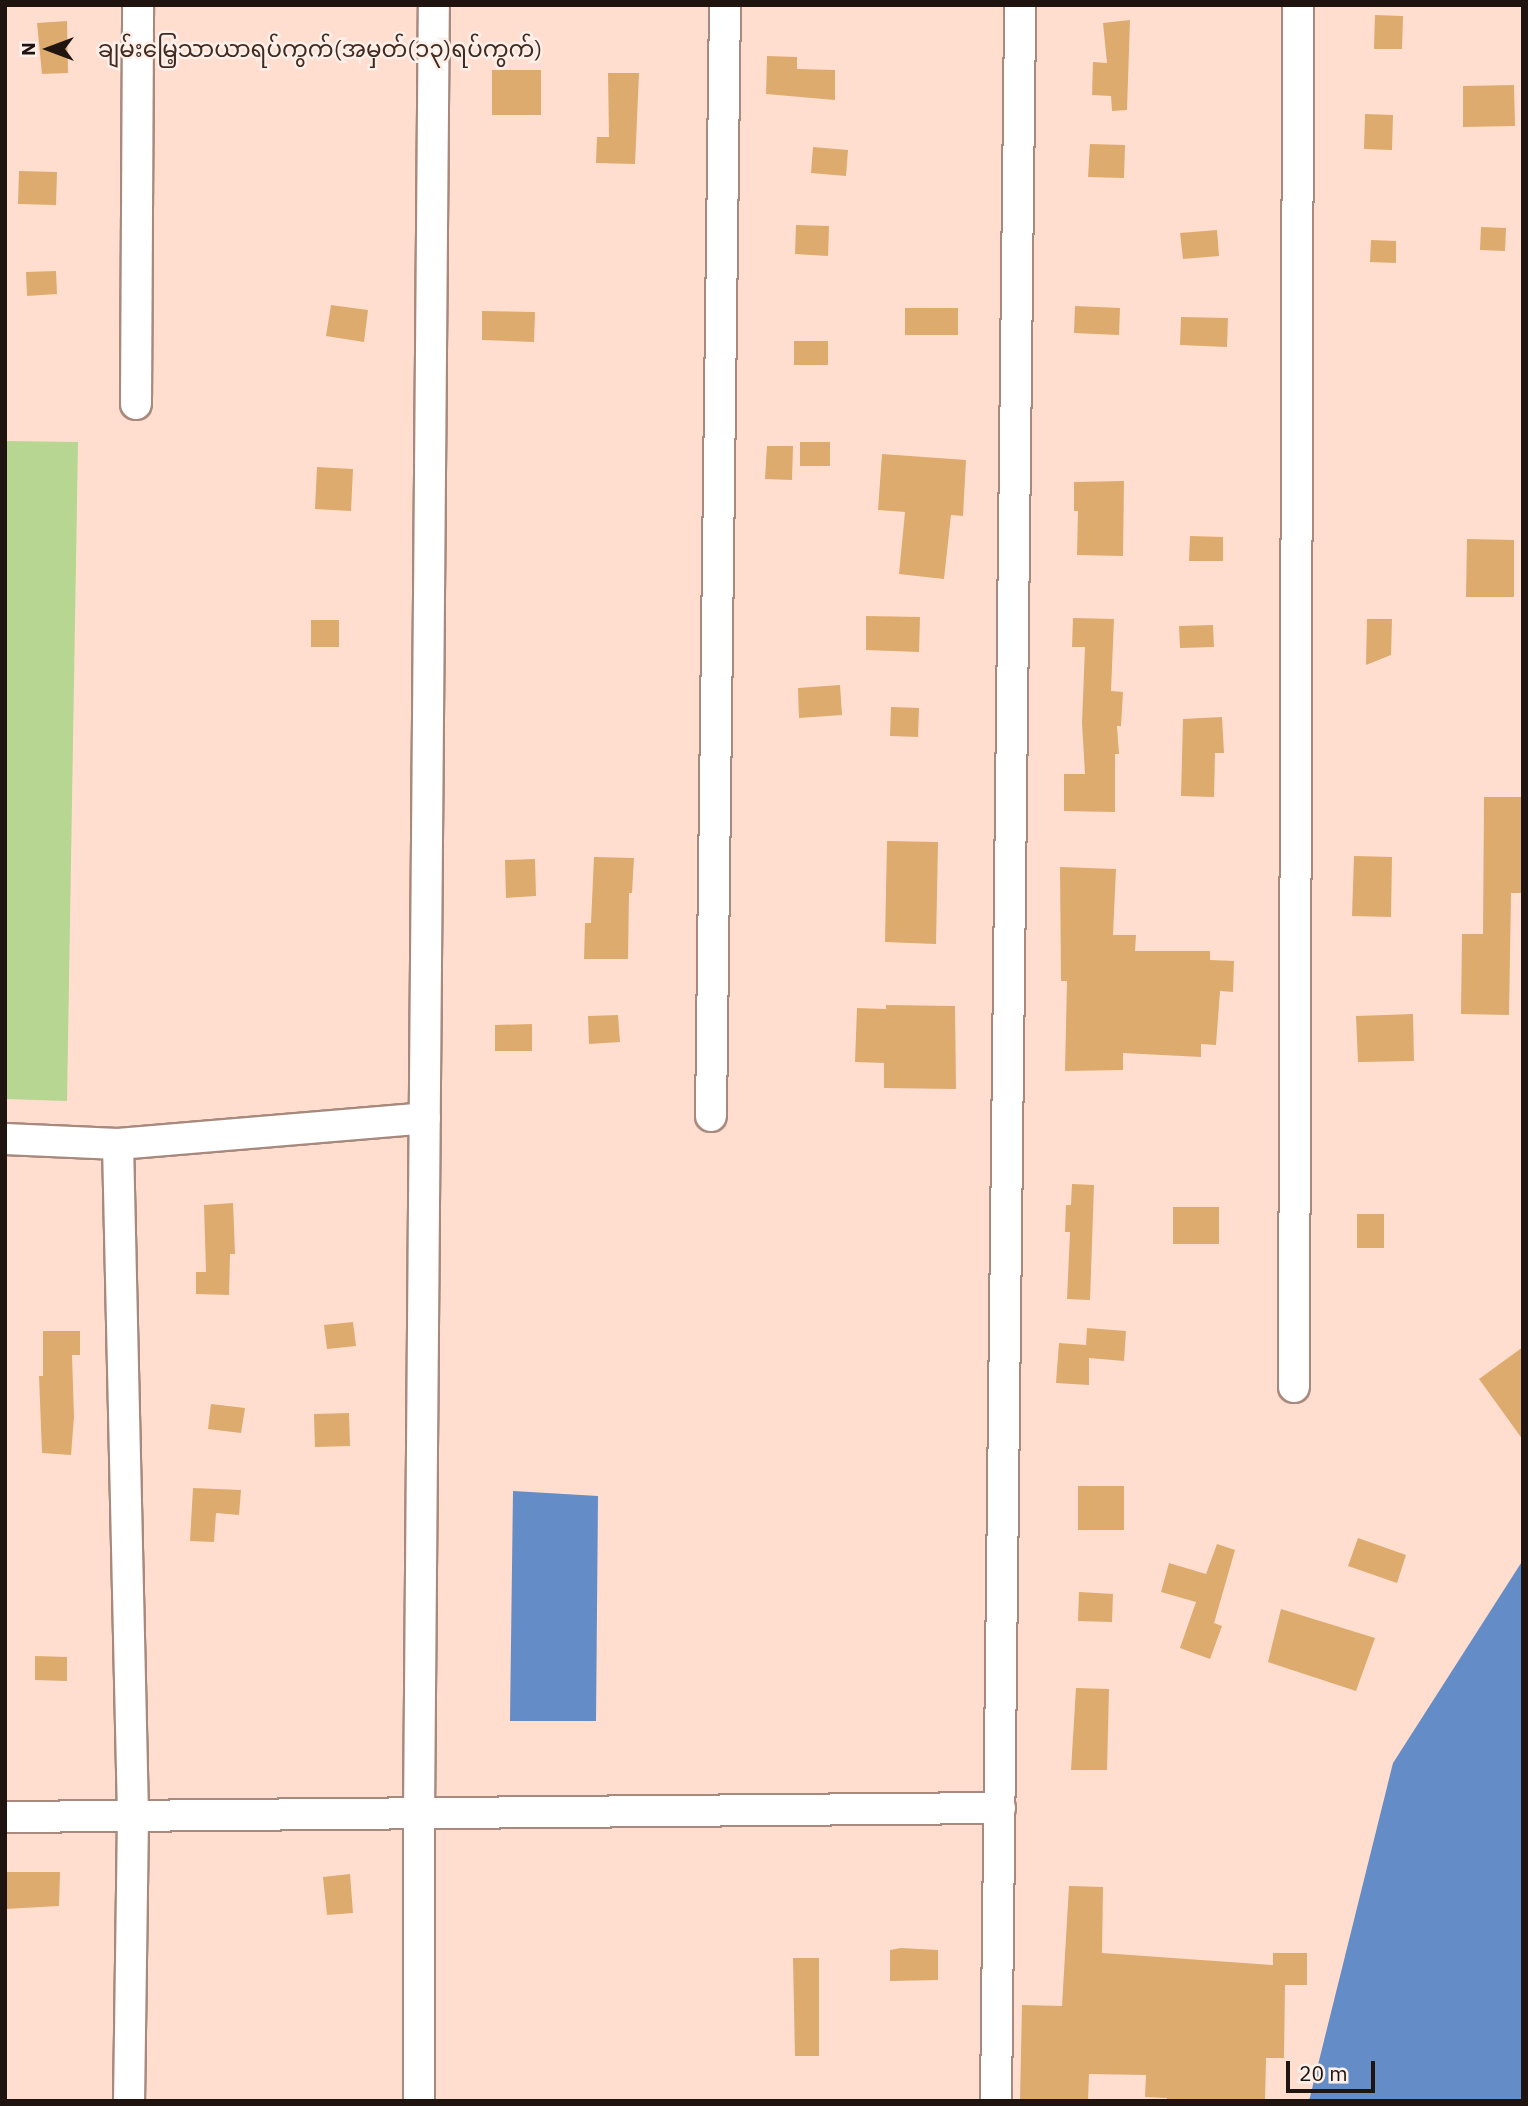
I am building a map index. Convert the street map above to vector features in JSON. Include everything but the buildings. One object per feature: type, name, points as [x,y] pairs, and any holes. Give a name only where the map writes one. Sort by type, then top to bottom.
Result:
[{"type":"street","points":[[136,404],[138,5]]},
{"type":"street","points":[[419,2101],[434,5]]},
{"type":"street","points":[[711,1116],[725,5]]},
{"type":"street","points":[[996,2101],[1020,5]]},
{"type":"street","points":[[1294,1387],[1298,5]]},
{"type":"street","points":[[5,1139],[118,1144],[425,1118]]},
{"type":"street","points":[[118,1144],[133,1817],[129,2101]]},
{"type":"street","points":[[5,1817],[1000,1808]]},
{"type":"green space","points":[[5,441],[78,442],[67,1101],[5,1099]]},
{"type":"water","points":[[513,1491],[598,1496],[596,1721],[510,1721]]},
{"type":"water","points":[[1523,1560],[1523,2101],[1309,2101],[1393,1763]]},
{"type":"district","name":"ချမ်းမြေ့သာယာရပ်ကွက်(အမှတ်(၁၃)ရပ်ကွက်)","points":[[320,48]]}]
